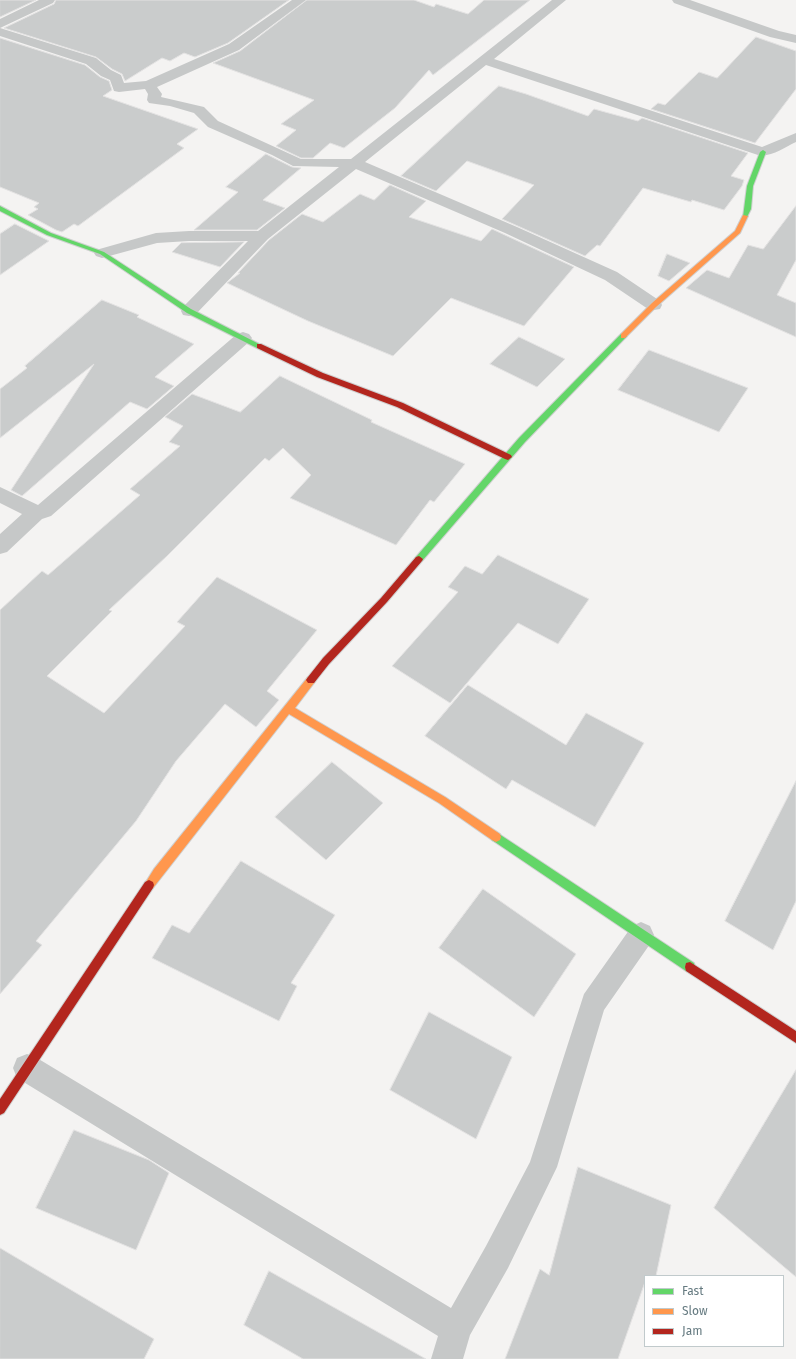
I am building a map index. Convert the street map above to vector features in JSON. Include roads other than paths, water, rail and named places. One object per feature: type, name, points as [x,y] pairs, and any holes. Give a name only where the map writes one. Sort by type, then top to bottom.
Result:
[{"type":"street","points":[[0,24],[49,0]]},
{"type":"street","points":[[0,32],[91,61],[106,73],[116,78],[120,88],[149,85],[234,47],[300,0]]},
{"type":"street","points":[[190,311],[262,236],[560,0]]},
{"type":"street","points":[[678,0],[775,34],[796,39]]},
{"type":"street","points":[[485,60],[763,152],[796,137]]},
{"type":"street","points":[[149,85],[155,94],[154,100],[171,102],[199,110],[213,124],[277,152],[298,163],[355,163],[511,230],[611,276],[654,304]]},
{"type":"street","points":[[0,1109],[158,872],[326,661],[384,600],[522,440],[654,304],[738,232],[748,210],[750,186],[763,152]]},
{"type":"street","points":[[0,208],[49,234],[102,253],[190,311],[243,338],[320,375],[400,405],[508,457]]},
{"type":"street","points":[[102,253],[156,238],[189,236],[262,236]]},
{"type":"street","points":[[0,546],[36,513],[44,511],[243,338]]},
{"type":"street","points":[[0,494],[36,513]]},
{"type":"street","points":[[289,709],[442,800],[641,935],[796,1037]]},
{"type":"street","points":[[447,1359],[456,1329],[497,1257],[543,1167],[593,1003],[641,935]]},
{"type":"street","points":[[27,1068],[456,1329]]}]
